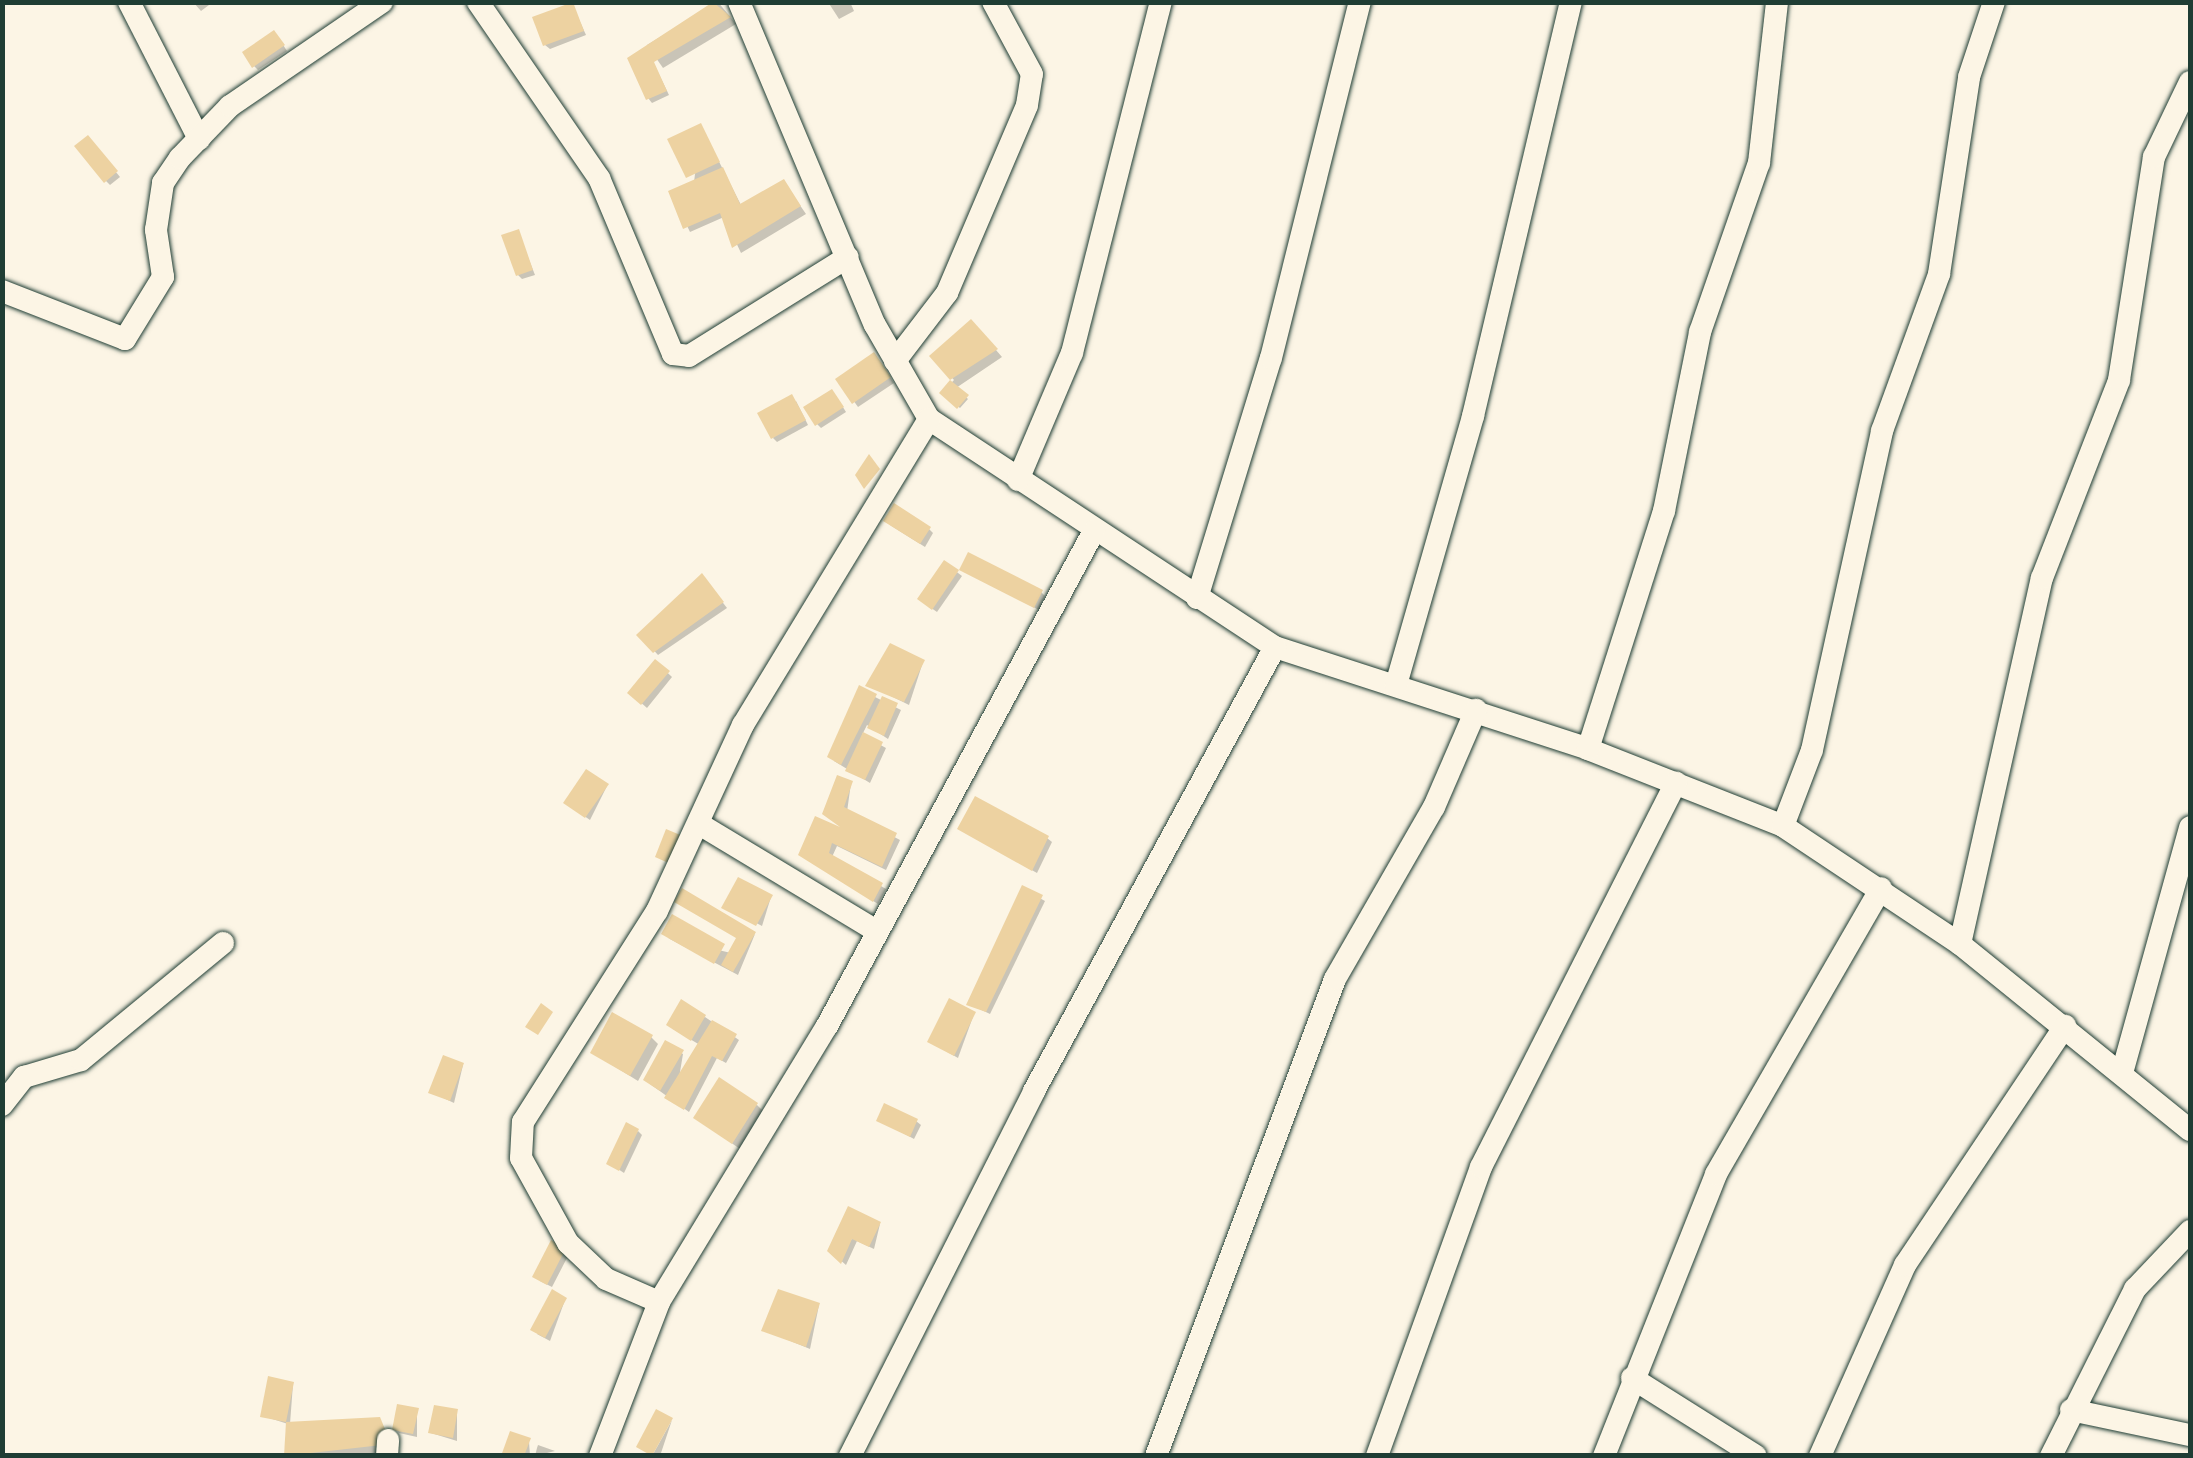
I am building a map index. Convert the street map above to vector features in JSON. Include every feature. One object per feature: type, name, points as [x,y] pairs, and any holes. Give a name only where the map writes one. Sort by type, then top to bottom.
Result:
[{"type":"street","points":[[130,2],[198,139]]},
{"type":"street","points":[[478,2],[598,178],[673,354],[689,356],[848,257]]},
{"type":"street","points":[[740,2],[895,361],[929,419],[1094,531],[1275,646],[1588,749],[1783,826],[1960,944],[2190,1130]]},
{"type":"street","points":[[895,361],[947,294],[1026,105],[1032,74],[993,2]]},
{"type":"street","points":[[1018,480],[1072,352],[1161,2]]},
{"type":"street","points":[[1197,598],[1271,358],[1360,2]]},
{"type":"street","points":[[1396,684],[1478,398],[1571,2]]},
{"type":"street","points":[[1588,749],[1664,511],[1700,332],[1759,163],[1775,7],[1751,2]]},
{"type":"street","points":[[1783,826],[1812,750],[1882,432],[1939,274],[1968,78],[1994,2]]},
{"type":"street","points":[[2,291],[125,339],[163,276],[156,230],[163,183],[198,139],[370,5]]},
{"type":"street","points":[[1960,944],[2042,578],[2119,380],[2154,157],[2190,82]]},
{"type":"street","points":[[659,1302],[606,1279],[568,1243],[521,1158],[523,1122],[701,825],[752,709],[929,419]]},
{"type":"street","points":[[600,1456],[659,1302],[877,930],[1094,531]]},
{"type":"street","points":[[850,1456],[1052,1056],[1275,646]]},
{"type":"street","points":[[1156,1456],[1336,979],[1434,807],[1476,710]]},
{"type":"street","points":[[1377,1456],[1481,1167],[1676,783]]},
{"type":"street","points":[[701,825],[877,930]]},
{"type":"street","points":[[2122,1073],[2190,826]]},
{"type":"street","points":[[1604,1456],[1716,1174],[1881,888]]},
{"type":"street","points":[[2,1105],[24,1077],[81,1060],[223,943]]},
{"type":"street","points":[[1820,1456],[1905,1264],[2065,1026]]},
{"type":"street","points":[[2051,1456],[2071,1410],[2152,1264],[2190,1230]]},
{"type":"street","points":[[1632,1378],[1756,1456]]},
{"type":"street","points":[[2071,1410],[2190,1434]]},
{"type":"building","points":[[573,2],[584,31],[543,46],[532,17]]},
{"type":"building","points":[[713,2],[731,17],[654,62],[667,91],[646,100],[627,58]]},
{"type":"building","points":[[274,30],[285,45],[252,68],[242,52]]},
{"type":"building","points":[[701,123],[720,162],[686,178],[667,139]]},
{"type":"building","points":[[88,135],[118,171],[104,183],[74,146]]},
{"type":"building","points":[[723,167],[740,204],[784,179],[801,206],[732,248],[720,213],[683,229],[668,191]]},
{"type":"building","points":[[519,229],[533,270],[516,276],[501,235]]},
{"type":"building","points":[[971,319],[998,349],[950,380],[929,356]]},
{"type":"building","points":[[874,352],[891,377],[852,404],[835,379]]},
{"type":"building","points":[[950,380],[969,395],[957,409],[939,393]]},
{"type":"building","points":[[832,389],[844,407],[815,426],[803,407]]},
{"type":"building","points":[[792,394],[806,420],[771,439],[757,413]]},
{"type":"building","points":[[869,454],[880,469],[864,489],[855,475]]},
{"type":"building","points":[[894,503],[931,527],[920,544],[883,521]]},
{"type":"building","points":[[968,552],[1043,590],[1034,608],[959,570]]},
{"type":"building","points":[[944,560],[959,570],[932,610],[917,599]]},
{"type":"building","points":[[702,573],[724,602],[653,653],[636,635]]},
{"type":"building","points":[[890,643],[925,660],[904,702],[865,686]]},
{"type":"building","points":[[655,659],[670,671],[641,705],[627,693]]},
{"type":"building","points":[[859,685],[877,694],[841,765],[827,757]]},
{"type":"building","points":[[882,696],[898,703],[884,736],[867,728]]},
{"type":"building","points":[[863,732],[883,742],[865,780],[845,771]]},
{"type":"building","points":[[586,769],[609,784],[585,818],[563,803]]},
{"type":"building","points":[[837,775],[853,781],[844,807],[897,833],[882,867],[832,843],[829,853],[883,883],[873,902],[798,855],[815,816],[840,827],[822,814]]},
{"type":"building","points":[[975,796],[1049,836],[1032,871],[957,829]]},
{"type":"building","points":[[666,829],[685,837],[673,865],[655,857]]},
{"type":"building","points":[[738,877],[773,895],[756,926],[721,908]]},
{"type":"building","points":[[1022,885],[1043,895],[986,1012],[966,1005]]},
{"type":"building","points":[[682,888],[756,932],[733,972],[721,965],[736,938],[674,902]]},
{"type":"building","points":[[672,914],[725,944],[714,964],[661,934]]},
{"type":"building","points":[[949,998],[976,1012],[954,1056],[927,1042]]},
{"type":"building","points":[[681,999],[706,1015],[691,1041],[666,1025]]},
{"type":"building","points":[[541,1003],[553,1012],[538,1035],[525,1027]]},
{"type":"building","points":[[612,1012],[653,1035],[630,1076],[590,1053]]},
{"type":"building","points":[[712,1020],[737,1034],[722,1061],[712,1056],[684,1110],[664,1098]]},
{"type":"building","points":[[665,1040],[684,1050],[660,1091],[643,1080]]},
{"type":"building","points":[[443,1055],[464,1063],[450,1101],[428,1093]]},
{"type":"building","points":[[719,1077],[758,1103],[732,1144],[693,1118]]},
{"type":"building","points":[[884,1103],[918,1119],[910,1137],[876,1121]]},
{"type":"building","points":[[626,1122],[639,1129],[619,1171],[606,1164]]},
{"type":"building","points":[[848,1206],[881,1222],[869,1247],[852,1239],[841,1264],[827,1251]]},
{"type":"building","points":[[551,1240],[566,1248],[547,1285],[532,1277]]},
{"type":"building","points":[[552,1289],[567,1298],[545,1338],[530,1330]]},
{"type":"building","points":[[778,1289],[820,1303],[806,1347],[761,1331]]},
{"type":"building","points":[[268,1376],[294,1382],[286,1422],[260,1417]]},
{"type":"building","points":[[397,1404],[419,1408],[413,1434],[392,1430]]},
{"type":"building","points":[[434,1405],[458,1409],[453,1438],[428,1433]]},
{"type":"building","points":[[656,1409],[673,1418],[652,1456],[636,1447]]},
{"type":"building","points":[[380,1417],[391,1444],[284,1456],[286,1422]]},
{"type":"building","points":[[510,1431],[531,1438],[524,1456],[501,1456]]}]
